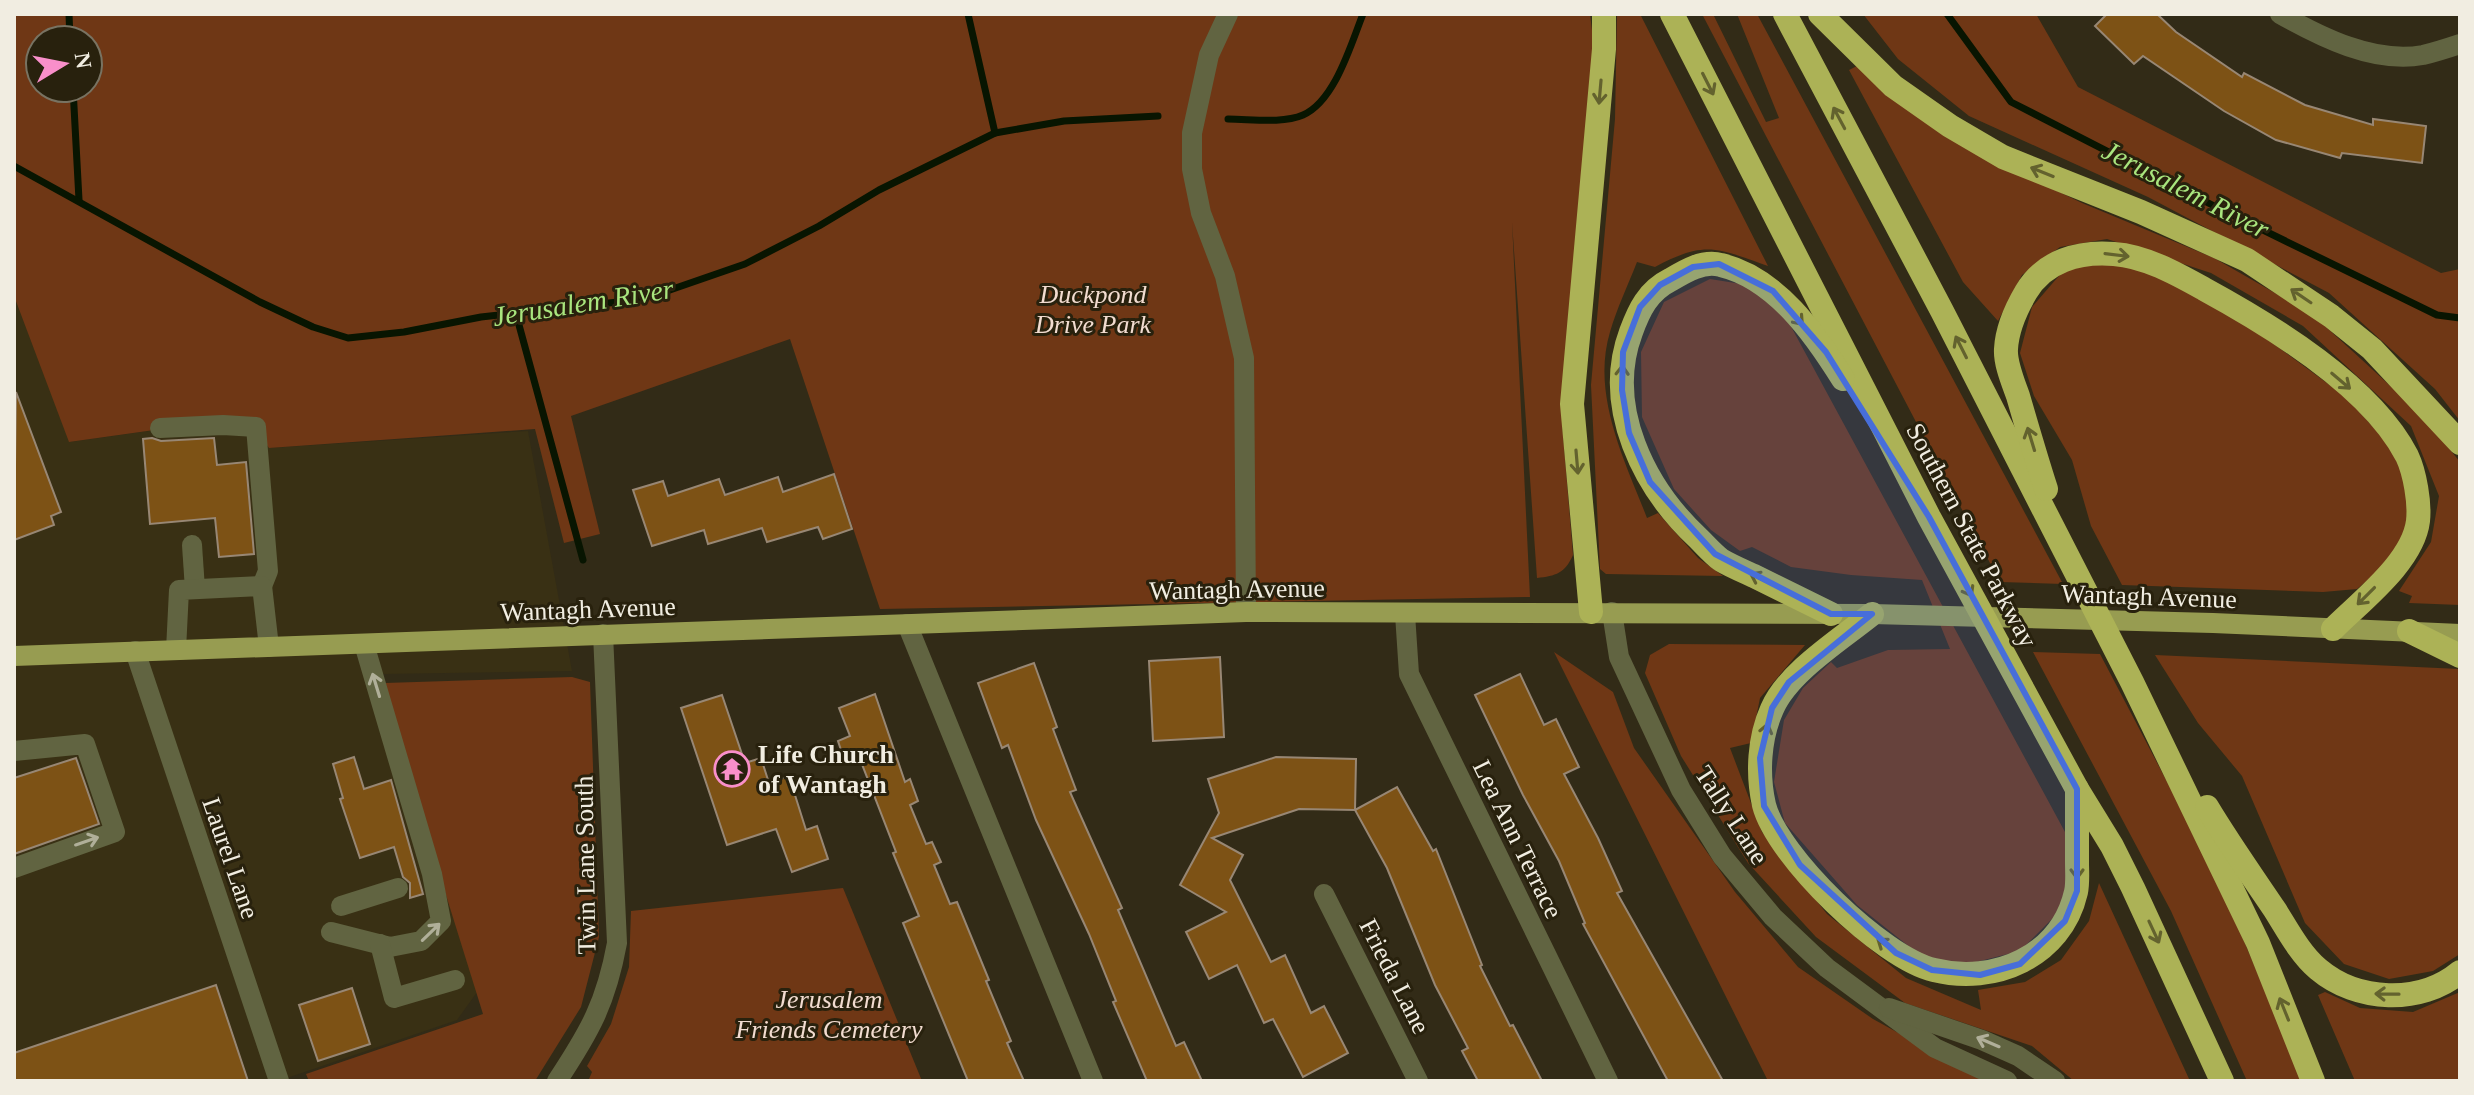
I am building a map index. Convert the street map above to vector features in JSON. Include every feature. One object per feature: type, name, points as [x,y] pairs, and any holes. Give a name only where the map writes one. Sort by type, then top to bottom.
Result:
[{"type":"highway","points":[[1601,612],[1572,404],[1604,49],[1604,14]]},
{"type":"highway","name":"Southern State Parkway","points":[[1672,14],[1929,517],[2077,789],[2112,846],[2222,1081]]},
{"type":"highway","points":[[1785,14],[1942,311],[2132,682],[2258,943],[2313,1081]]},
{"type":"highway","points":[[1820,14],[1893,86],[1950,126],[2003,157],[2141,212],[2247,260],[2331,316],[2372,349],[2460,443]]},
{"type":"highway","points":[[2072,567],[2045,487],[2006,350],[2014,313],[2031,282],[2055,263],[2080,254],[2115,254],[2138,258],[2178,275],[2253,315],[2316,360],[2356,393],[2389,427],[2409,459],[2418,524],[2403,560],[2333,629]]},
{"type":"highway","points":[[1831,614],[1721,560],[1680,521],[1650,482],[1629,433],[1622,390],[1623,352],[1640,307],[1660,285],[1693,267],[1719,264],[1747,275],[1773,291],[1826,352],[1929,517]]},
{"type":"highway","points":[[1872,614],[1789,682],[1772,708],[1760,758],[1764,806],[1780,838],[1800,865],[1859,926],[1896,953],[1932,970],[1980,975],[2020,964],[2046,945],[2065,921],[2077,891],[2077,789]]},
{"type":"highway","points":[[2409,631],[2460,656]]},
{"type":"highway","points":[[2132,682],[2219,826],[2297,943],[2318,969],[2349,988],[2367,994],[2394,996],[2428,990],[2460,972]]},
{"type":"main road","name":"Wantagh Avenue","points":[[14,656],[1246,612],[1872,614],[2213,623],[2460,634]]},
{"type":"street","points":[[1228,14],[1209,55],[1192,133],[1192,169],[1201,213],[1225,276],[1244,358],[1246,612]]},
{"type":"street","points":[[2280,14],[2315,34],[2348,46],[2390,55],[2421,55],[2460,44]]},
{"type":"street","points":[[160,428],[256,427],[268,571],[262,586],[269,647]]},
{"type":"street","points":[[192,545],[195,589]]},
{"type":"street","points":[[176,650],[179,590],[262,586]]},
{"type":"street","name":"Tally Lane","points":[[1601,612],[1681,790],[1722,856],[1773,917],[1827,968],[1935,1048],[2007,1081]]},
{"type":"street","name":"Lea Ann Terrace","points":[[1405,614],[1409,674],[1608,1081]]},
{"type":"street","points":[[907,624],[1093,1081]]},
{"type":"street","name":"Twin Lane South","points":[[559,1080],[593,1024],[610,981],[617,943],[603,634]]},
{"type":"street","points":[[331,932],[390,947],[421,941],[441,921],[432,874],[364,644]]},
{"type":"street","name":"Laurel Lane","points":[[135,651],[279,1081]]},
{"type":"street","points":[[14,751],[85,744],[115,832],[14,868]]},
{"type":"street","points":[[341,906],[398,888]]},
{"type":"street","name":"Frieda Lane","points":[[1324,894],[1418,1081]]},
{"type":"street","points":[[380,944],[394,998],[455,980]]},
{"type":"street","name":"Tally Lane","points":[[1874,1003],[1982,1040],[2018,1056],[2055,1081]]},
{"type":"highlighted area","points":[[1719,264],[1773,291],[1826,352],[1929,517],[2077,789],[2077,891],[2065,921],[2020,964],[1980,975],[1932,970],[1896,953],[1800,865],[1764,806],[1760,758],[1772,708],[1789,682],[1872,614],[1831,614],[1715,554],[1650,482],[1629,433],[1622,390],[1623,352],[1640,307],[1660,285],[1693,267]]},
{"type":"shaded area","points":[[14,296],[70,442],[248,417],[270,448],[528,431],[572,671],[381,674],[480,988],[457,1020],[278,1081],[14,1081]]},
{"type":"green space","name":"Duckpond Drive Park","points":[[14,14],[1590,14],[1594,47],[1562,422],[1573,555],[1559,572],[1537,578],[1512,222],[1530,597],[880,609],[790,339],[571,416],[600,534],[564,543],[535,429],[269,448],[247,417],[69,442],[14,296]]},
{"type":"green space","points":[[1617,14],[1640,14],[1768,266],[1711,250],[1687,253],[1655,267],[1637,262],[1613,323],[1605,356],[1605,380],[1613,427],[1647,518],[1658,513],[1698,558],[1723,576],[1606,574],[1600,569],[1591,385],[1615,119]]},
{"type":"green space","points":[[1702,14],[1713,14],[1766,122],[1779,118],[1737,14],[1757,14],[2063,584],[2000,582]]},
{"type":"green space","points":[[1863,14],[2036,14],[2078,87],[2441,273],[2460,269],[2460,421],[2435,389],[2329,293],[2148,197],[1969,116],[1898,59]]},
{"type":"green space","points":[[1857,66],[1946,137],[2082,203],[2214,258],[2313,315],[2422,415],[2460,462],[2460,605],[2409,603],[2412,596],[2399,591],[2431,542],[2439,496],[2411,426],[2303,326],[2211,273],[2107,239],[2060,247],[2022,275],[1998,321],[1963,282],[1849,70]]},
{"type":"green space","points":[[2106,260],[2147,271],[2241,320],[2346,397],[2401,458],[2412,520],[2392,560],[2357,589],[2323,592],[2122,585],[2091,526],[2072,460],[2034,396],[2020,353],[2032,307],[2064,270]]},
{"type":"green space","points":[[1710,279],[1754,286],[1788,321],[2065,832],[2069,861],[2062,909],[2020,951],[1964,965],[1921,956],[1857,905],[1785,823],[1774,782],[1784,720],[1803,688],[1831,662],[1837,668],[1888,650],[1950,649],[1922,580],[1791,567],[1752,547],[1740,551],[1711,530],[1674,489],[1642,417],[1641,352],[1664,302]]},
{"type":"green space","points":[[1669,644],[1805,645],[1760,698],[1751,743],[1730,748],[1762,832],[1827,914],[1906,978],[1981,1010],[1978,990],[2025,982],[2061,960],[2089,921],[2099,883],[2190,1081],[2074,1081],[2032,1046],[1905,1003],[1816,937],[1748,863],[1681,756],[1645,673],[1650,655]]},
{"type":"green space","points":[[1554,652],[1613,692],[1634,748],[1735,892],[1798,967],[1873,1019],[1986,1081],[1768,1081]]},
{"type":"green space","points":[[2033,652],[2100,654],[2217,877],[2303,1081],[2247,1081],[2171,911]]},
{"type":"green space","points":[[2155,655],[2460,669],[2460,954],[2433,971],[2389,979],[2344,964],[2305,923],[2242,776],[2198,723]]},
{"type":"green space","points":[[572,677],[590,682],[599,937],[581,1007],[535,1081],[309,1081],[306,1074],[483,1014],[381,686],[385,683]]},
{"type":"green space","name":"Jerusalem Friends Cemetery","points":[[843,888],[922,1081],[589,1079],[592,1072],[587,1066],[611,1024],[629,967],[631,911]]},
{"type":"green space","points":[[2325,992],[2360,1008],[2413,1012],[2460,992],[2460,1081],[2355,1081],[2318,995]]},
{"type":"building","points":[[2107,14],[2157,14],[2176,32],[2242,77],[2244,73],[2305,105],[2373,125],[2373,119],[2426,126],[2422,163],[2342,153],[2340,158],[2276,140],[2224,111],[2143,56],[2134,64],[2095,26]]},
{"type":"building","points":[[16,392],[61,512],[51,516],[54,525],[14,540]]},
{"type":"building","points":[[214,438],[217,465],[246,462],[254,554],[219,557],[215,518],[150,524],[143,439],[161,441]]},
{"type":"building","points":[[834,474],[852,529],[823,539],[818,527],[767,542],[762,528],[708,544],[704,530],[652,546],[633,490],[663,481],[668,496],[719,479],[725,495],[778,477],[783,492]]},
{"type":"building","points":[[1220,657],[1224,737],[1153,741],[1149,661]]},
{"type":"building","points":[[1034,663],[1057,727],[1053,729],[1076,790],[1070,792],[1122,908],[1118,910],[1176,1046],[1184,1042],[1202,1081],[1147,1081],[1113,1002],[1116,1001],[1089,934],[1036,820],[1008,745],[1002,748],[978,683]]},
{"type":"building","points":[[1520,674],[1544,725],[1556,719],[1579,767],[1564,774],[1622,891],[1617,893],[1723,1081],[1668,1081],[1583,924],[1559,861],[1475,695]]},
{"type":"building","points":[[875,694],[905,782],[910,779],[918,801],[910,805],[926,844],[932,842],[941,862],[934,865],[950,904],[957,902],[989,980],[986,981],[1011,1041],[1007,1043],[1024,1081],[968,1081],[903,923],[919,916],[858,754],[844,759],[838,741],[850,736],[839,708]]},
{"type":"building","name":"Life Church of Wantagh","points":[[722,695],[745,763],[761,758],[769,783],[789,776],[806,830],[817,826],[828,859],[792,872],[776,829],[727,845],[681,708]]},
{"type":"building","points":[[354,757],[364,789],[391,780],[423,894],[410,898],[410,883],[403,877],[394,847],[360,858],[340,799],[343,798],[333,764]]},
{"type":"building","points":[[1276,757],[1356,759],[1355,810],[1299,809],[1212,838],[1243,855],[1230,880],[1271,962],[1285,955],[1311,1013],[1324,1006],[1348,1053],[1303,1077],[1273,1019],[1264,1023],[1237,965],[1209,979],[1186,932],[1226,912],[1180,885],[1219,813],[1208,779]]},
{"type":"building","points":[[76,758],[99,824],[14,854],[14,778]]},
{"type":"building","points":[[1397,787],[1433,851],[1436,849],[1480,966],[1542,1081],[1478,1081],[1462,1051],[1468,1048],[1435,985],[1387,868],[1355,810]]},
{"type":"building","points":[[216,985],[248,1081],[14,1081],[14,1053]]},
{"type":"building","points":[[352,988],[370,1044],[318,1061],[299,1005]]},
{"type":"waterway","points":[[69,14],[69,24]]},
{"type":"waterway","points":[[968,14],[995,133]]},
{"type":"waterway","name":"Jerusalem River","points":[[1228,119],[1295,118],[1314,108],[1333,85],[1363,14]]},
{"type":"waterway","name":"Jerusalem River","points":[[1947,14],[2011,102],[2437,315],[2460,318]]},
{"type":"waterway","points":[[74,104],[79,200]]},
{"type":"waterway","name":"Jerusalem River","points":[[14,166],[260,302],[313,327],[348,338],[404,332],[481,317],[618,302],[667,291],[745,264],[819,226],[879,190],[995,133],[1064,121],[1158,116]]},
{"type":"waterway","points":[[516,314],[583,560]]},
{"type":"place","name":"Life Church of Wantagh","points":[[732,769]]}]
